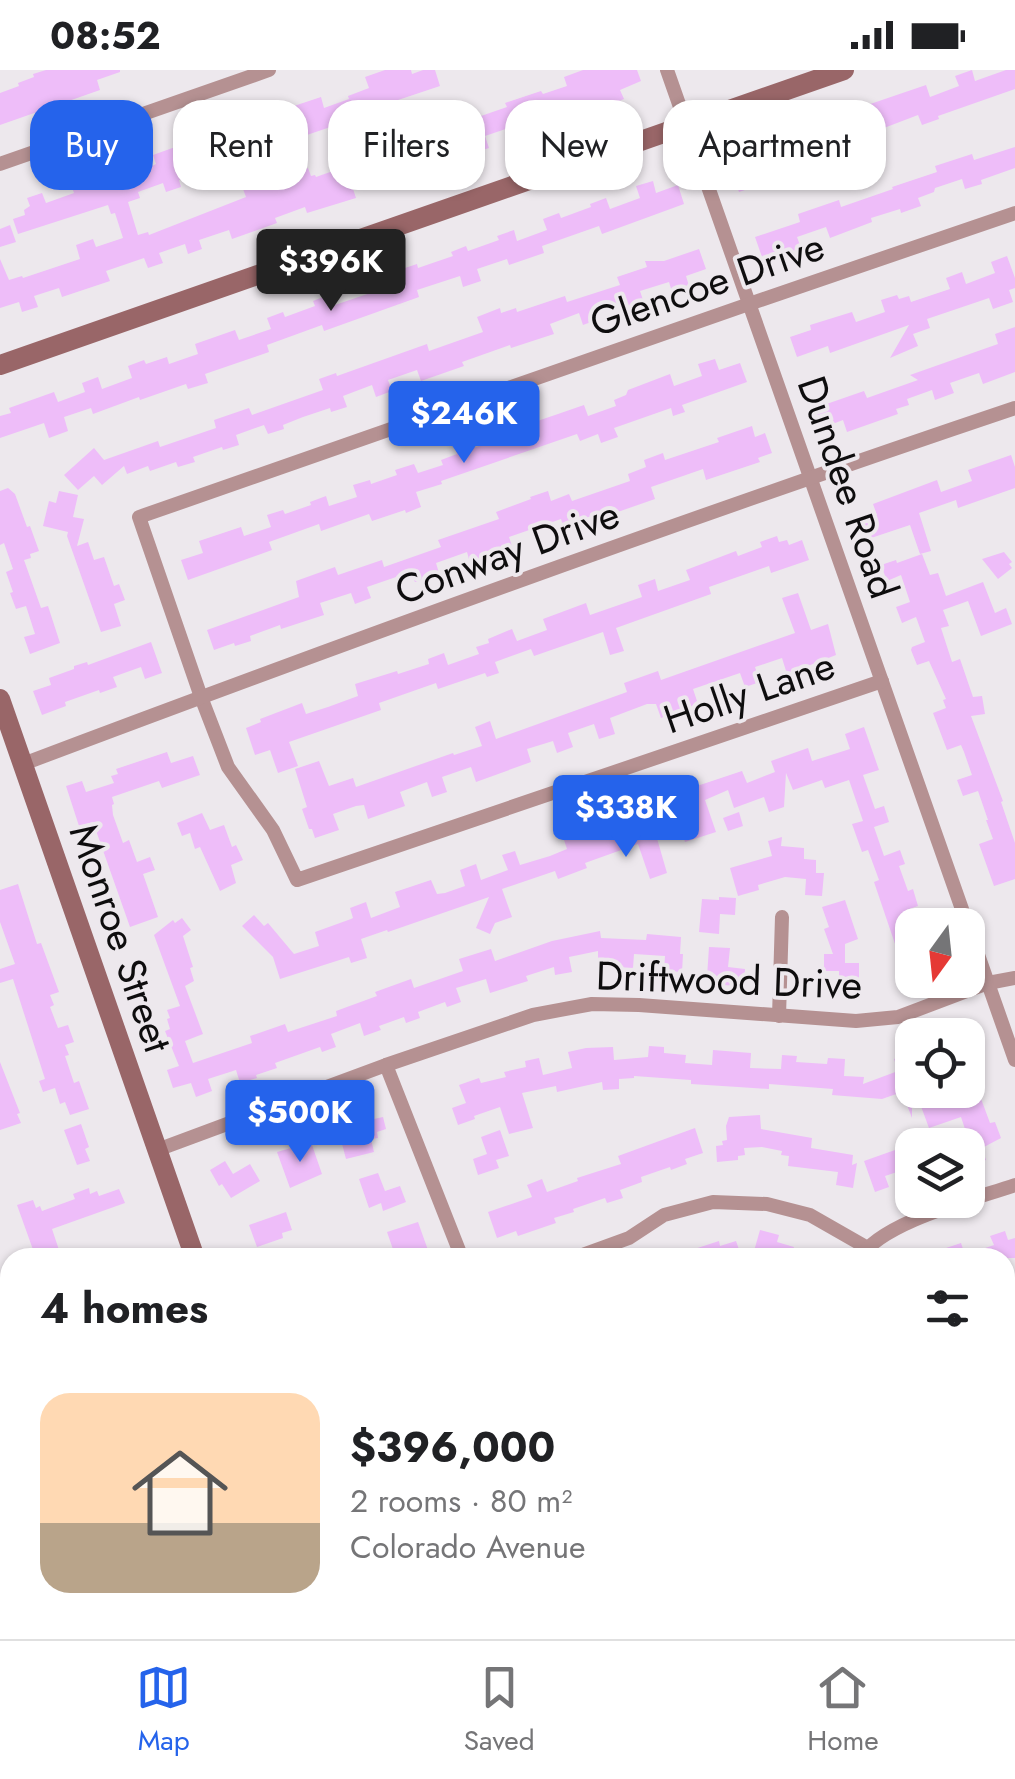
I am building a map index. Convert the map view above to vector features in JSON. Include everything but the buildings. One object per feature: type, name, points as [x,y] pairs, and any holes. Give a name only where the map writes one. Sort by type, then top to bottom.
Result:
[{"type":"street","points":[[0,164],[269,70]]},
{"type":"street","name":"Dundee Road","points":[[668,70],[679,100]]},
{"type":"street","points":[[759,100],[844,70]]},
{"type":"street","points":[[0,365],[663,134]]},
{"type":"street","name":"Dundee Road","points":[[710,190],[1015,1060]]},
{"type":"street","name":"Glencoe Drive","points":[[201,697],[139,518],[1015,213]]},
{"type":"street","name":"Conway Drive","points":[[23,764],[809,477],[1015,408]]},
{"type":"street","name":"Holly Lane","points":[[201,697],[228,767],[273,830],[297,880],[882,681]]},
{"type":"street","name":"Monroe Street","points":[[0,698],[191,1248]]},
{"type":"street","points":[[778,1016],[782,916]]},
{"type":"street","name":"Driftwood Drive","points":[[157,1150],[533,1015],[592,1004],[856,1020],[898,1016],[988,983],[1015,978]]},
{"type":"street","points":[[386,1065],[458,1248]]},
{"type":"street","points":[[869,1248],[899,1226],[1015,1184]]},
{"type":"street","points":[[602,1248],[629,1238],[664,1215],[713,1202],[767,1204],[810,1215],[857,1248]]}]
